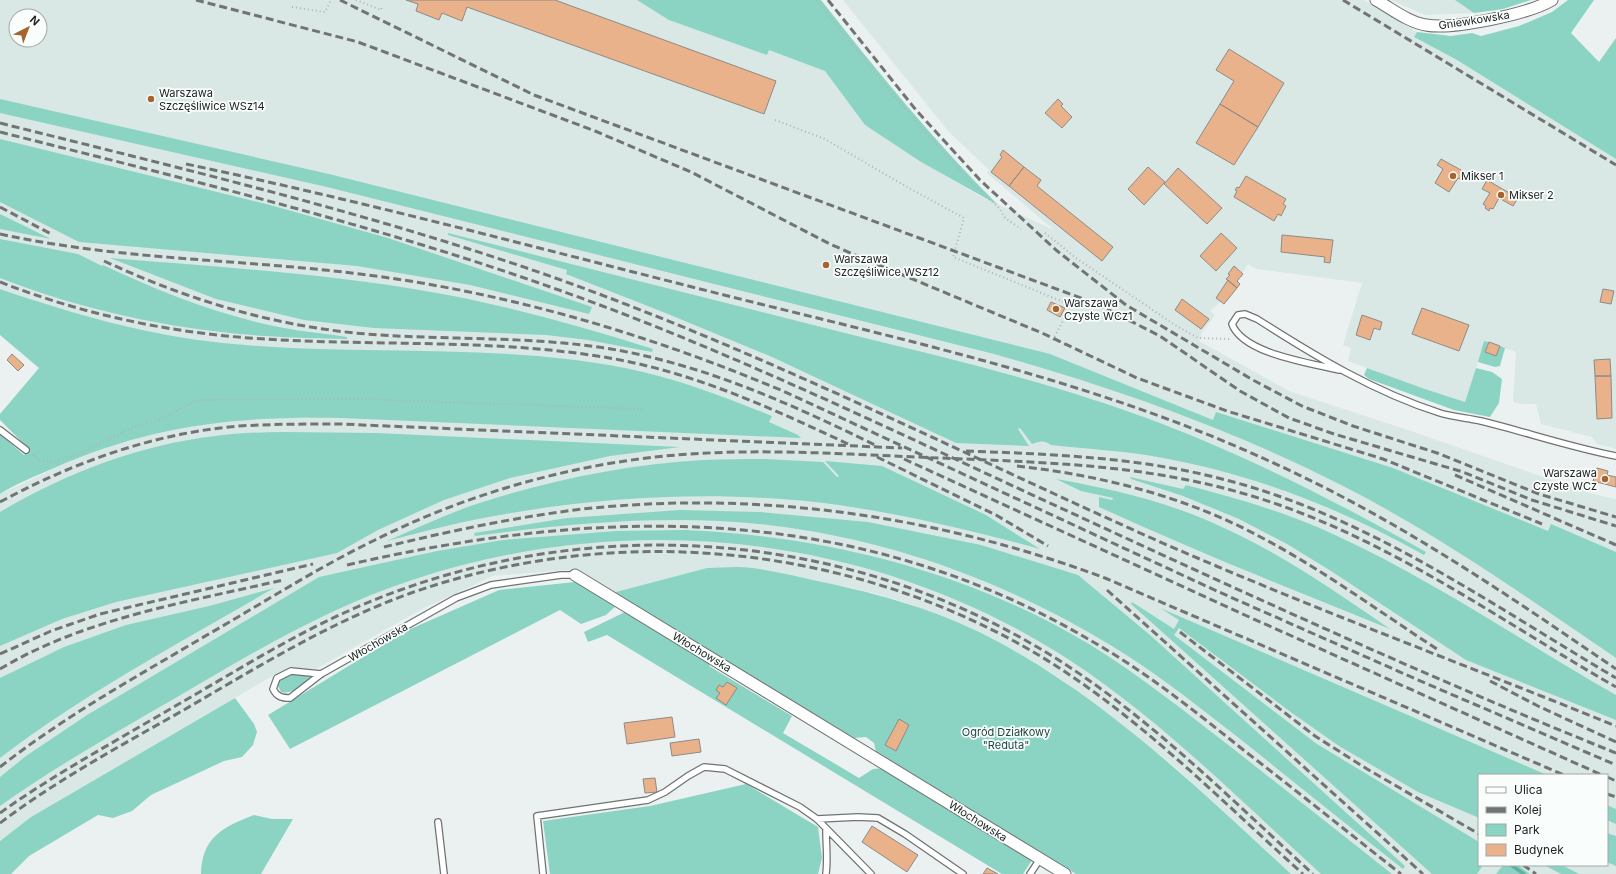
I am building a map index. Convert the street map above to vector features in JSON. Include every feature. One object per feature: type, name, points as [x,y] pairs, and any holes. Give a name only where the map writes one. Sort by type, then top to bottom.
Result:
[{"type":"street","name":"Gniewkowska","points":[[1376,0],[1418,23],[1434,26],[1468,23],[1530,10],[1552,0]]},
{"type":"street","name":"Włochowska","points":[[575,576],[1065,874]]},
{"type":"lane","points":[[1339,370],[1269,353],[1246,339],[1234,329],[1232,324],[1238,315],[1245,314],[1257,319],[1339,370],[1440,413],[1481,421],[1576,448],[1616,456]]},
{"type":"lane","points":[[0,430],[26,450]]},
{"type":"lane","name":"Włochowska","points":[[321,674],[291,671],[277,678],[273,689],[275,694],[282,698],[290,698],[321,674],[432,610],[491,585],[561,575],[575,576]]},
{"type":"lane","points":[[543,874],[537,816],[648,800],[665,792],[704,767],[725,769],[800,806],[817,819],[826,830],[871,874]]},
{"type":"lane","points":[[817,819],[858,817],[878,818],[905,834],[963,874]]},
{"type":"lane","points":[[438,822],[444,874]]},
{"type":"lane","points":[[826,830],[828,860],[826,874]]},
{"type":"lane","points":[[1030,874],[1040,859]]},
{"type":"path","points":[[292,7],[325,12],[332,0]]},
{"type":"path","points":[[356,0],[381,10],[382,6]]},
{"type":"path","points":[[816,0],[894,96],[969,181],[999,208],[1005,218],[1021,229]]},
{"type":"path","points":[[775,120],[825,139],[964,218],[953,257],[1071,305],[1052,342]]},
{"type":"path","points":[[1045,233],[1087,266],[1175,325],[1198,338],[1246,339]]},
{"type":"path","points":[[26,450],[39,460],[51,462],[71,457],[136,426],[159,420],[197,400],[360,399],[645,409]]},
{"type":"shaded area","points":[[0,0],[637,0],[767,55],[769,49],[825,71],[865,125],[921,162],[980,196],[1054,230],[987,173],[989,170],[948,131],[843,0],[1364,0],[1417,32],[1414,37],[1457,60],[1616,159],[1616,449],[1597,444],[1592,437],[1541,424],[1536,404],[1522,404],[1513,402],[1516,352],[1485,341],[1465,402],[1348,361],[1351,348],[1343,345],[1362,283],[1256,269],[1248,264],[1237,281],[1240,284],[1237,288],[1210,311],[1215,315],[1202,333],[1199,341],[1289,391],[1414,432],[1586,492],[1616,499],[1616,874],[1291,874],[1174,766],[1061,679],[989,637],[910,604],[877,594],[848,587],[707,568],[612,593],[583,573],[565,570],[493,576],[424,608],[316,669],[299,668],[281,671],[31,817],[0,841],[0,494],[79,457],[121,336],[33,313],[0,301]]},
{"type":"shaded area","points":[[1391,0],[1501,0],[1503,9],[1474,13],[1425,15]]},
{"type":"green space","points":[[637,0],[821,0],[906,105],[974,181],[998,205],[921,162],[865,125],[825,71],[769,50],[767,55],[669,20]]},
{"type":"green space","points":[[1455,0],[1531,0],[1503,9],[1474,13]]},
{"type":"green space","points":[[1568,0],[1594,0],[1571,33],[1599,62],[1616,38],[1616,159],[1457,60],[1414,37],[1417,32],[1451,36],[1472,33],[1481,36],[1519,26],[1552,12]]},
{"type":"green space","points":[[0,99],[329,174],[1050,354],[1213,420],[1216,412],[1393,468],[1548,531],[1551,524],[1616,552],[1616,658],[1451,548],[1347,488],[1261,447],[1130,396],[994,354],[327,187],[0,113]]},
{"type":"green space","points":[[0,139],[270,205],[388,238],[592,307],[589,314],[470,285],[357,266],[79,242],[0,202]]},
{"type":"green space","points":[[0,214],[51,239],[0,229]]},
{"type":"green space","points":[[448,233],[964,362],[1125,410],[1199,439],[1265,468],[1330,500],[1426,552],[1424,555],[1362,523],[1298,496],[1265,484],[1198,465],[1163,458],[1107,450],[1051,445],[1044,442],[1032,444],[1020,428],[1018,429],[1029,446],[956,443],[772,357],[566,274],[567,270],[448,235]]},
{"type":"green space","points":[[0,239],[78,254],[102,266],[103,265],[164,292],[226,314],[279,327],[347,337],[347,339],[266,336],[198,329],[130,317],[64,300],[0,278]]},
{"type":"green space","points":[[110,258],[311,275],[391,285],[487,303],[598,332],[653,349],[652,352],[588,340],[546,335],[374,328],[304,320],[216,299]]},
{"type":"green space","points":[[0,289],[82,315],[138,329],[166,335],[223,343],[323,349],[474,352],[525,355],[575,360],[625,368],[663,377],[718,395],[772,416],[769,422],[798,435],[801,438],[341,418],[265,419],[194,426],[124,442],[88,454],[19,484],[0,494],[0,434],[24,455],[29,449],[0,420],[0,414],[39,368],[0,335]]},
{"type":"green space","points":[[1484,341],[1489,342],[1485,352],[1496,356],[1500,346],[1505,348],[1500,366],[1495,367],[1478,362]]},
{"type":"green space","points":[[1367,368],[1465,402],[1476,368],[1492,372],[1502,379],[1499,403],[1490,417],[1454,410],[1369,379],[1364,375]]},
{"type":"green space","points":[[285,432],[377,433],[680,447],[610,456],[510,478],[444,500],[378,530],[337,553],[116,602],[62,619],[0,646],[0,512],[77,473],[159,446],[187,440],[232,434]]},
{"type":"green space","points":[[765,459],[823,462],[837,477],[839,476],[825,461],[882,466],[986,515],[1040,549],[940,524],[839,505],[749,497],[703,496],[612,500],[522,511],[467,521],[387,541],[448,514],[473,505],[566,479],[621,469],[676,462]]},
{"type":"green space","points":[[1130,477],[1183,489],[1186,485],[1224,495],[1317,527],[1371,553],[1442,591],[1616,695],[1616,720],[1466,660],[1331,571],[1287,544],[1239,519],[1183,496],[1131,479]]},
{"type":"green space","points":[[1056,479],[1140,497],[1202,518],[1266,549],[1287,561],[1390,629],[1244,570],[1099,507],[1099,497],[1112,500],[1113,498],[1081,491]]},
{"type":"green space","points":[[680,510],[760,512],[868,522],[981,545],[1078,575],[1150,635],[1405,866],[1403,869],[1199,707],[1130,657],[1072,623],[1031,602],[989,583],[946,567],[903,553],[858,541],[768,525],[732,522],[658,520],[548,527],[475,536],[474,533],[567,518]]},
{"type":"green space","points":[[685,530],[790,540],[842,549],[894,562],[944,577],[994,596],[1042,618],[1089,644],[1146,682],[1392,874],[1321,874],[1231,790],[1137,709],[1105,684],[1071,661],[996,618],[917,584],[835,560],[751,546],[666,540],[580,544],[495,557],[412,580],[380,591],[319,618],[259,650],[84,751],[0,806],[0,777],[26,756],[87,715],[319,577],[437,551],[503,540],[616,531]]},
{"type":"green space","name":"Ogród Działkowy \"Reduta\"","points":[[741,567],[761,569],[865,592],[929,611],[969,627],[989,637],[1031,661],[1110,715],[1148,745],[1291,874],[1076,874],[876,752],[874,743],[866,737],[854,738],[612,593],[707,568]]},
{"type":"green space","points":[[575,582],[617,605],[606,615],[581,624],[560,610],[290,749],[268,715],[398,636],[404,635],[406,631],[499,590]]},
{"type":"green space","points":[[274,588],[169,648],[100,690],[32,734],[0,758],[0,678],[64,647],[126,625],[209,606]]},
{"type":"green space","points":[[1132,602],[1174,629],[1179,620],[1160,608],[1545,774],[1478,774],[1478,818],[1418,792],[1339,746],[1292,713],[1179,628],[1174,635],[1317,744],[1478,841],[1478,866],[1482,866],[1477,874],[1432,874],[1131,604]]},
{"type":"green space","points":[[627,611],[710,663],[709,666],[792,716],[783,733],[859,778],[873,769],[884,768],[1032,860],[1023,874],[1002,874],[607,635],[588,642],[584,632]]},
{"type":"green space","points":[[300,673],[312,677],[301,686],[290,692],[281,692],[278,686],[279,681],[285,675]]},
{"type":"green space","points":[[235,698],[254,724],[257,732],[253,745],[242,757],[224,761],[151,795],[132,811],[113,818],[98,815],[29,856],[11,874],[0,874],[0,841],[31,817]]},
{"type":"green space","points":[[746,784],[818,827],[822,858],[818,874],[550,874],[543,821],[650,806]]},
{"type":"green space","points":[[1608,805],[1616,809],[1616,824],[1608,820]]},
{"type":"green space","points":[[254,815],[272,819],[293,819],[261,874],[201,874],[202,861],[205,851],[216,835],[233,824]]},
{"type":"green space","points":[[1608,833],[1616,836],[1616,866],[1608,862]]},
{"type":"green space","points":[[1502,866],[1519,866],[1530,874],[1496,874]]},
{"type":"green space","points":[[1546,866],[1564,866],[1579,874],[1561,874]]},
{"type":"building","points":[[406,0],[555,0],[776,81],[764,114],[467,7],[462,21],[442,13],[439,20],[416,11],[418,4]]},
{"type":"building","points":[[1229,49],[1284,83],[1258,127],[1220,104],[1234,81],[1216,70]]},
{"type":"building","points":[[1058,99],[1063,104],[1061,106],[1072,117],[1062,128],[1045,113]]},
{"type":"building","points":[[1220,104],[1258,127],[1234,165],[1196,143]]},
{"type":"building","points":[[1003,150],[1024,167],[1009,186],[991,172],[1002,157],[1000,155]]},
{"type":"building","name":"Mikser 1","points":[[1441,159],[1468,174],[1464,181],[1458,178],[1449,192],[1435,183],[1443,169],[1437,165]]},
{"type":"building","points":[[1024,167],[1041,180],[1037,186],[1113,247],[1102,261],[1009,186]]},
{"type":"building","points":[[1148,167],[1165,182],[1144,205],[1128,189]]},
{"type":"building","points":[[1178,168],[1222,208],[1207,224],[1164,184]]},
{"type":"building","points":[[1246,176],[1286,199],[1283,204],[1286,206],[1281,216],[1278,214],[1274,221],[1234,197],[1237,191],[1235,190],[1237,187],[1239,188]]},
{"type":"building","name":"Mikser 2","points":[[1487,180],[1518,198],[1513,206],[1499,198],[1493,209],[1490,208],[1489,211],[1485,208],[1486,206],[1483,204],[1490,193],[1482,189]]},
{"type":"building","points":[[1221,233],[1237,248],[1216,271],[1200,256]]},
{"type":"building","points":[[1282,235],[1333,240],[1330,263],[1324,262],[1325,257],[1281,252]]},
{"type":"building","name":"Warszawa Szczęśliwice WSz12","points":[[826,260],[830,264],[827,269],[823,266]]},
{"type":"building","points":[[1234,266],[1243,274],[1237,281],[1240,284],[1237,288],[1226,279],[1230,275],[1228,274]]},
{"type":"building","points":[[1228,280],[1237,288],[1224,304],[1216,298]]},
{"type":"building","points":[[1603,289],[1614,291],[1611,304],[1600,302]]},
{"type":"building","points":[[1182,299],[1209,319],[1201,329],[1175,310]]},
{"type":"building","name":"Warszawa Czyste WCz1","points":[[1051,302],[1065,308],[1060,317],[1047,310]]},
{"type":"building","points":[[1422,308],[1469,325],[1459,351],[1412,334]]},
{"type":"building","points":[[1362,315],[1382,322],[1380,330],[1374,328],[1370,340],[1356,335]]},
{"type":"building","points":[[1489,342],[1500,346],[1496,356],[1485,352]]},
{"type":"building","points":[[12,354],[24,365],[18,371],[7,360]]},
{"type":"building","points":[[1610,359],[1611,376],[1595,376],[1594,360]]},
{"type":"building","points":[[1595,376],[1611,376],[1612,418],[1597,419]]},
{"type":"building","name":"Warszawa Czyste WCz","points":[[1597,468],[1608,471],[1607,475],[1616,477],[1616,487],[1593,481]]},
{"type":"building","points":[[727,682],[737,688],[726,705],[716,698],[720,693],[716,690],[719,685],[723,687]]},
{"type":"building","points":[[672,717],[675,737],[627,744],[624,723]]},
{"type":"building","points":[[899,719],[909,725],[896,751],[885,745]]},
{"type":"building","points":[[699,739],[701,752],[672,756],[670,743]]},
{"type":"building","points":[[655,778],[657,792],[645,793],[643,779]]},
{"type":"building","points":[[872,826],[918,855],[907,872],[862,842]]},
{"type":"building","points":[[987,868],[998,874],[983,874]]},
{"type":"waterway","points":[[1512,866],[1524,874]]},
{"type":"railway","points":[[196,0],[358,42],[595,131],[691,172],[830,244],[1042,333],[1137,378],[1227,411],[1383,459],[1542,524]]},
{"type":"railway","points":[[340,0],[534,95],[1097,304],[1160,336],[1240,391],[1289,418],[1334,434],[1463,472],[1532,500],[1616,526]]},
{"type":"railway","points":[[828,0],[916,110],[980,180],[1056,250],[1126,305],[1253,380],[1302,406],[1353,426],[1437,453],[1539,494],[1616,517]]},
{"type":"railway","points":[[1343,0],[1616,165]]},
{"type":"railway","points":[[0,123],[274,192],[410,231],[544,274],[698,333],[774,366],[1207,562],[1616,726]]},
{"type":"railway","points":[[0,132],[325,216],[486,265],[565,292],[644,322],[836,404],[1172,560],[1393,659],[1616,753]]},
{"type":"railway","points":[[186,164],[389,210],[862,329],[1000,365],[1135,407],[1202,432],[1267,460],[1314,482],[1359,506],[1403,531],[1489,584],[1616,669]]},
{"type":"railway","points":[[0,207],[53,235]]},
{"type":"railway","points":[[0,234],[45,243],[90,249],[315,269],[415,282],[469,292],[576,318],[680,351],[783,391],[1219,592],[1616,765]]},
{"type":"railway","points":[[104,261],[164,287],[226,308],[322,329],[355,333],[419,337],[548,342],[611,349],[646,356],[680,365],[747,388],[812,415],[875,445]]},
{"type":"railway","points":[[0,282],[32,294],[97,313],[130,321],[197,333],[306,341],[514,347],[597,356],[630,362],[662,370],[726,391],[787,416],[848,444]]},
{"type":"railway","points":[[0,502],[57,474],[116,452],[177,435],[239,426],[277,424],[340,424],[902,448]]},
{"type":"railway","points":[[966,451],[1060,455],[1153,465],[1214,477],[1268,493],[1321,512],[1422,562],[1616,678]]},
{"type":"railway","points":[[0,767],[75,714],[127,682],[311,574],[353,551],[405,526],[465,501],[528,481],[560,473],[625,461],[703,453],[822,453],[1072,465],[1157,474],[1199,482],[1242,493],[1285,507],[1372,545],[1455,590],[1616,687]]},
{"type":"railway","points":[[877,457],[996,515],[1048,546]]},
{"type":"railway","points":[[904,459],[1247,616],[1600,774]]},
{"type":"railway","points":[[1017,466],[1078,475],[1137,488],[1167,497],[1224,519],[1276,545],[1300,559],[1440,651]]},
{"type":"railway","points":[[1455,475],[1616,545]]},
{"type":"railway","points":[[384,547],[508,520],[583,509],[649,504],[716,503],[782,506],[848,513],[914,524],[978,538],[1042,556],[1105,578],[1562,774]]},
{"type":"railway","points":[[347,565],[444,545],[541,532],[636,526],[730,529],[823,541],[915,563],[1006,597],[1115,655],[1154,681],[1191,709],[1401,874]]},
{"type":"railway","points":[[0,813],[65,770],[240,668],[282,644],[346,612],[430,580],[516,558],[604,547],[693,546],[781,555],[868,574],[952,604],[1032,644],[1071,668],[1144,722],[1213,781],[1313,874]]},
{"type":"railway","points":[[0,823],[44,792],[89,764],[266,662],[351,618],[411,593],[488,571],[567,557],[647,552],[726,555],[805,566],[883,586],[958,614],[1030,650],[1067,673],[1138,726],[1205,784],[1303,874]]},
{"type":"railway","points":[[0,654],[51,631],[100,614],[313,564]]},
{"type":"railway","points":[[0,669],[33,651],[102,624],[174,604],[283,580]]},
{"type":"railway","points":[[1107,590],[1423,874]]},
{"type":"railway","points":[[1180,632],[1315,736],[1367,769],[1478,833]]},
{"type":"railway","points":[[1490,681],[1538,706],[1616,742]]},
{"type":"railway","points":[[1608,777],[1616,781]]},
{"type":"railway","points":[[1608,794],[1616,797]]},
{"type":"railway","points":[[1524,866],[1536,874]]},
{"type":"place","name":"Warszawa Szczęśliwice WSz14","points":[[151,99]]},
{"type":"place","name":"Mikser 1","points":[[1453,176]]},
{"type":"place","name":"Mikser 2","points":[[1501,195]]},
{"type":"place","name":"Warszawa Szczęśliwice WSz12","points":[[826,265]]},
{"type":"place","name":"Warszawa Czyste WCz1","points":[[1056,309]]},
{"type":"place","name":"Warszawa Czyste WCz","points":[[1605,479]]}]
